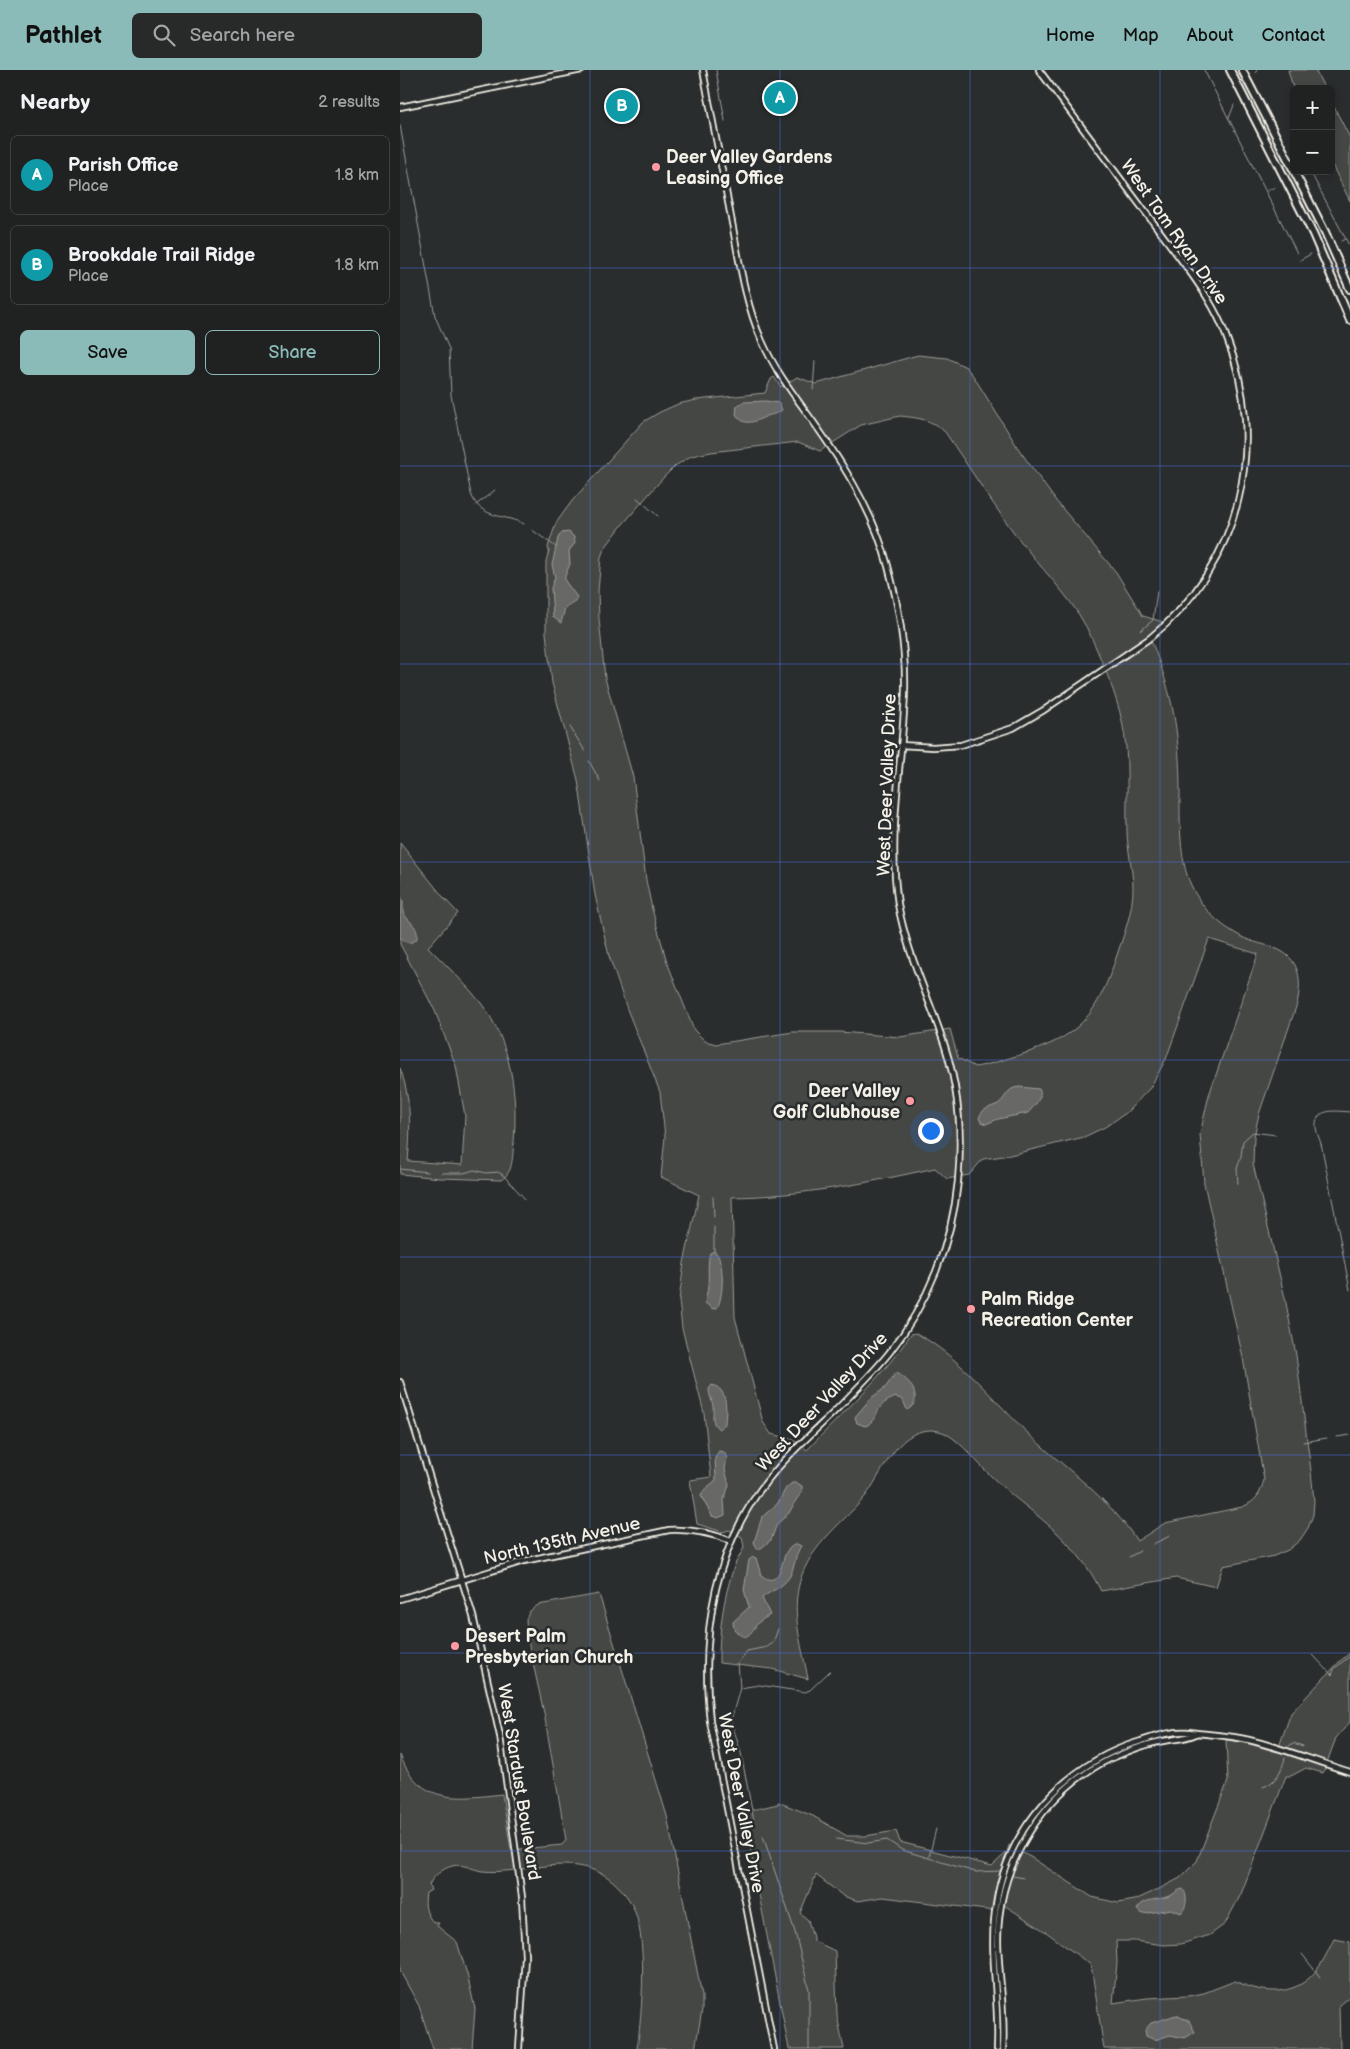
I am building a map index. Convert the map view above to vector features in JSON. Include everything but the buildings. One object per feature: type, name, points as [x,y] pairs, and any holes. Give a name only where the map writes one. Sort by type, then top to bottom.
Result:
[{"type":"highway","points":[[1230,70],[1314,234],[1350,320]]},
{"type":"highway","points":[[1242,70],[1290,163]]},
{"type":"highway","points":[[1296,175],[1325,232],[1350,289]]},
{"type":"street","points":[[400,107],[582,70]]},
{"type":"street","name":"West Deer Valley Drive","points":[[703,70],[744,287],[756,329],[772,362],[857,490],[885,556],[897,604],[904,655],[905,686],[895,831],[895,880],[907,943],[946,1048],[957,1097],[960,1148],[953,1214],[940,1262],[918,1310],[901,1337],[864,1382],[780,1466],[752,1503],[731,1541],[719,1575],[710,1614],[707,1654],[708,1702],[714,1742],[774,2049]]},
{"type":"street","name":"West Tom Ryan Drive","points":[[901,745],[933,747],[962,745],[1013,728],[1044,710],[1150,638],[1165,626],[1192,596],[1218,556],[1227,536],[1243,482],[1245,415],[1243,395],[1233,357],[1218,316],[1199,285],[1039,70]]},
{"type":"street","name":"West Stardust Boulevard","points":[[400,1382],[480,1640],[495,1706],[519,1864],[525,1957],[519,2049]]},
{"type":"street","name":"North 135th Avenue","points":[[400,1599],[558,1552],[669,1530],[683,1529],[703,1532],[731,1541]]},
{"type":"street","points":[[997,2049],[994,1922],[1004,1870],[1021,1836],[1040,1807],[1077,1772],[1127,1745],[1157,1736],[1182,1732],[1247,1740],[1350,1772]]},
{"type":"street","points":[[1003,2049],[999,1948],[1000,1916],[1010,1871],[1030,1830],[1059,1795],[1100,1764],[1139,1748],[1196,1734]]},
{"type":"shaded area","points":[[1288,70],[1315,70],[1323,85],[1292,85]]},
{"type":"shaded area","points":[[1335,109],[1350,138],[1350,201],[1335,171]]},
{"type":"shaded area","points":[[918,355],[947,358],[966,367],[1020,451],[1056,501],[1116,572],[1143,616],[1163,622],[1148,636],[1161,667],[1174,714],[1180,778],[1181,840],[1187,875],[1200,901],[1217,921],[1245,938],[1279,950],[1287,955],[1296,967],[1298,975],[1299,991],[1296,1007],[1259,1114],[1254,1137],[1253,1164],[1285,1298],[1296,1355],[1314,1501],[1313,1515],[1308,1528],[1300,1540],[1288,1550],[1274,1556],[1223,1566],[1216,1587],[1176,1578],[1101,1591],[1074,1550],[1041,1518],[1001,1486],[958,1442],[939,1431],[918,1432],[898,1446],[871,1489],[816,1550],[802,1575],[798,1589],[796,1611],[808,1679],[772,1669],[719,1663],[724,1603],[734,1567],[744,1547],[742,1537],[729,1530],[723,1532],[697,1524],[690,1480],[711,1477],[704,1413],[682,1328],[679,1300],[684,1263],[699,1195],[661,1177],[665,1136],[660,1092],[627,1009],[609,956],[595,895],[578,780],[552,683],[546,633],[546,561],[549,551],[548,547],[556,523],[572,501],[643,422],[678,404],[696,400],[765,393],[771,379],[774,377],[781,387],[797,377],[816,384]],"holes":[[[900,416],[924,420],[935,424],[945,432],[1014,533],[1071,603],[1086,627],[1105,670],[1122,721],[1124,735],[1127,762],[1127,837],[1133,881],[1133,896],[1126,928],[1102,992],[1094,1008],[1084,1020],[1057,1041],[991,1064],[975,1067],[958,1058],[950,1029],[900,1037],[840,1032],[793,1032],[716,1044],[705,1041],[694,1030],[667,962],[652,909],[646,880],[633,777],[605,678],[598,591],[601,557],[604,549],[623,524],[675,466],[691,456],[711,452],[798,442],[820,451],[861,425]],[[1209,939],[1258,954],[1209,1095],[1200,1134],[1204,1183],[1243,1358],[1264,1480],[1254,1500],[1242,1507],[1165,1523],[1137,1541],[1114,1511],[1032,1437],[977,1381],[933,1343],[916,1333],[911,1334],[875,1380],[807,1450],[792,1439],[771,1434],[763,1422],[735,1317],[732,1197],[784,1194],[835,1188],[935,1168],[947,1179],[969,1175],[983,1159],[1010,1155],[1084,1137],[1105,1127],[1126,1113],[1150,1088],[1166,1059]]]},
{"type":"shaded area","points":[[766,401],[779,403],[782,410],[750,422],[743,421],[736,414],[737,406],[743,402]]},
{"type":"shaded area","points":[[569,532],[574,537],[575,543],[569,551],[570,564],[565,581],[577,597],[575,602],[565,608],[561,623],[553,617],[551,588],[555,577],[552,565],[558,538],[561,533]]},
{"type":"shaded area","points":[[400,843],[458,913],[428,947],[481,1003],[491,1018],[506,1051],[513,1087],[515,1124],[512,1163],[508,1173],[501,1180],[440,1178],[400,1174],[400,1068],[408,1102],[410,1137],[408,1161],[462,1165],[465,1116],[456,1066],[435,1011],[400,944]]},
{"type":"shaded area","points":[[400,895],[403,901],[403,913],[414,925],[417,932],[416,940],[411,942],[405,942],[400,937]]},
{"type":"shaded area","points":[[1019,1087],[1039,1089],[1038,1101],[1028,1113],[998,1119],[986,1124],[981,1122],[979,1118],[982,1112],[1001,1102],[1009,1091]]},
{"type":"shaded area","points":[[714,1251],[718,1255],[722,1269],[722,1287],[717,1308],[713,1309],[705,1303],[708,1288],[709,1257],[710,1253]]},
{"type":"shaded area","points":[[896,1373],[906,1380],[914,1390],[915,1401],[912,1406],[907,1410],[903,1400],[896,1397],[884,1403],[868,1425],[865,1426],[857,1423],[855,1417],[871,1398],[885,1388]]},
{"type":"shaded area","points":[[712,1385],[721,1391],[725,1401],[725,1424],[719,1429],[713,1421],[713,1406],[709,1393]]},
{"type":"shaded area","points":[[719,1451],[724,1452],[727,1458],[725,1469],[729,1485],[724,1500],[725,1515],[718,1518],[712,1516],[701,1496],[704,1490],[716,1480],[715,1458]]},
{"type":"shaded area","points":[[792,1483],[802,1486],[802,1492],[789,1513],[777,1524],[771,1540],[760,1549],[757,1549],[754,1542],[762,1517],[778,1503],[786,1488]]},
{"type":"shaded area","points":[[797,1544],[801,1546],[790,1576],[780,1587],[762,1598],[770,1615],[759,1622],[749,1635],[743,1636],[739,1634],[734,1629],[733,1622],[749,1607],[744,1590],[749,1560],[753,1557],[756,1558],[761,1575],[768,1579],[773,1579],[779,1572],[787,1551]]},
{"type":"shaded area","points":[[599,1594],[667,1816],[702,1996],[702,2010],[695,2049],[637,2049],[643,1974],[640,1934],[637,1917],[631,1903],[621,1889],[612,1881],[598,1872],[570,1865],[482,1871],[460,1865],[452,1866],[438,1873],[429,1885],[431,1890],[426,1893],[425,1905],[431,1920],[434,1923],[439,1923],[437,1926],[457,1942],[475,2009],[472,2049],[433,2049],[419,2006],[400,1971],[400,1755],[408,1771],[418,1783],[429,1791],[456,1797],[502,1794],[511,1850],[562,1845],[566,1840],[544,1713],[527,1636],[526,1619],[530,1611],[538,1605]]},
{"type":"shaded area","points":[[1350,1653],[1350,1722],[1336,1738],[1323,1773],[1306,1768],[1291,1776],[1286,1776],[1241,1894],[1225,1924],[1210,1935],[1181,1944],[1164,1945],[1116,1941],[1117,1963],[1113,2003],[1147,1998],[1188,1996],[1204,1993],[1235,1981],[1247,1986],[1271,1991],[1293,1988],[1313,1975],[1323,1961],[1334,1939],[1350,1942],[1350,1996],[1339,2005],[1340,2049],[1104,2049],[1091,1965],[1046,1932],[1004,1905],[1002,1912],[883,1897],[858,1901],[843,1896],[816,1875],[800,1913],[808,1920],[814,1941],[835,1951],[837,2015],[844,2049],[789,2049],[743,1812],[778,1804],[778,1802],[813,1816],[847,1836],[865,1836],[896,1831],[900,1842],[992,1866],[1007,1852],[1009,1845],[1092,1897],[1118,1903],[1135,1900],[1180,1878],[1197,1861],[1228,1781],[1226,1740],[1246,1743],[1277,1752],[1291,1713],[1340,1661]]},
{"type":"shaded area","points":[[1183,1889],[1186,1901],[1185,1908],[1181,1913],[1171,1909],[1143,1914],[1137,1910],[1147,1901],[1165,1898]]},
{"type":"shaded area","points":[[1176,2015],[1189,2021],[1195,2032],[1185,2038],[1170,2035],[1155,2040],[1146,2036],[1145,2030],[1151,2023]]},
{"type":"waterway","points":[[716,70],[725,121]]},
{"type":"waterway","points":[[1204,70],[1297,253]]},
{"type":"waterway","points":[[1229,118],[1234,105]]},
{"type":"waterway","points":[[400,125],[435,316],[449,349],[451,395],[471,494],[480,508],[487,512],[524,524]]},
{"type":"waterway","points":[[1312,175],[1350,247]]},
{"type":"waterway","points":[[1267,191],[1275,187]]},
{"type":"waterway","points":[[1341,241],[1345,239]]},
{"type":"waterway","points":[[1300,260],[1311,254]]},
{"type":"waterway","points":[[813,390],[815,361]]},
{"type":"waterway","points":[[476,505],[495,490]]},
{"type":"waterway","points":[[637,498],[658,516]]},
{"type":"waterway","points":[[532,530],[556,547]]},
{"type":"waterway","points":[[1140,631],[1153,620],[1157,591]]},
{"type":"waterway","points":[[570,727],[585,751]]},
{"type":"waterway","points":[[589,761],[600,781]]},
{"type":"waterway","points":[[1350,1112],[1333,1111],[1322,1113],[1316,1121],[1350,1290]]},
{"type":"waterway","points":[[1238,1184],[1237,1169],[1243,1141],[1253,1132],[1276,1135]]},
{"type":"waterway","points":[[400,1169],[428,1172]]},
{"type":"waterway","points":[[442,1173],[464,1173],[474,1170],[486,1173],[498,1172],[525,1199]]},
{"type":"waterway","points":[[713,1197],[714,1217]]},
{"type":"waterway","points":[[714,1227],[714,1251]]},
{"type":"waterway","points":[[1337,1437],[1350,1435]]},
{"type":"waterway","points":[[1303,1442],[1327,1438]]},
{"type":"waterway","points":[[1153,1544],[1170,1536]]},
{"type":"waterway","points":[[1129,1557],[1140,1551]]},
{"type":"waterway","points":[[754,1821],[741,1753],[731,1720],[740,1688],[738,1663],[747,1651],[767,1647],[773,1643],[778,1629]]},
{"type":"waterway","points":[[1313,1655],[1332,1675],[1334,1669],[1350,1656]]},
{"type":"waterway","points":[[740,1688],[759,1685],[805,1692],[810,1690],[830,1671]]},
{"type":"waterway","points":[[1289,1746],[1293,1743],[1303,1746]]},
{"type":"waterway","points":[[1263,1787],[1278,1776],[1285,1758]]},
{"type":"waterway","points":[[929,1857],[936,1829]]},
{"type":"waterway","points":[[763,1836],[795,1932],[809,1990],[809,2049]]},
{"type":"waterway","points":[[836,1839],[868,1843],[887,1840],[902,1850],[975,1872],[1000,1871]]},
{"type":"waterway","points":[[1013,1876],[1023,1878]]},
{"type":"waterway","points":[[1302,1954],[1320,1977]]},
{"type":"place","name":"Parish Office","points":[[780,98]]},
{"type":"place","name":"Brookdale Trail Ridge","points":[[622,106]]},
{"type":"place","name":"Deer Valley Gardens Leasing Office","points":[[656,167]]},
{"type":"place","name":"Deer Valley Golf Clubhouse","points":[[910,1101]]},
{"type":"place","name":"Palm Ridge Recreation Center","points":[[971,1309]]},
{"type":"place","name":"Desert Palm Presbyterian Church","points":[[455,1646]]}]
